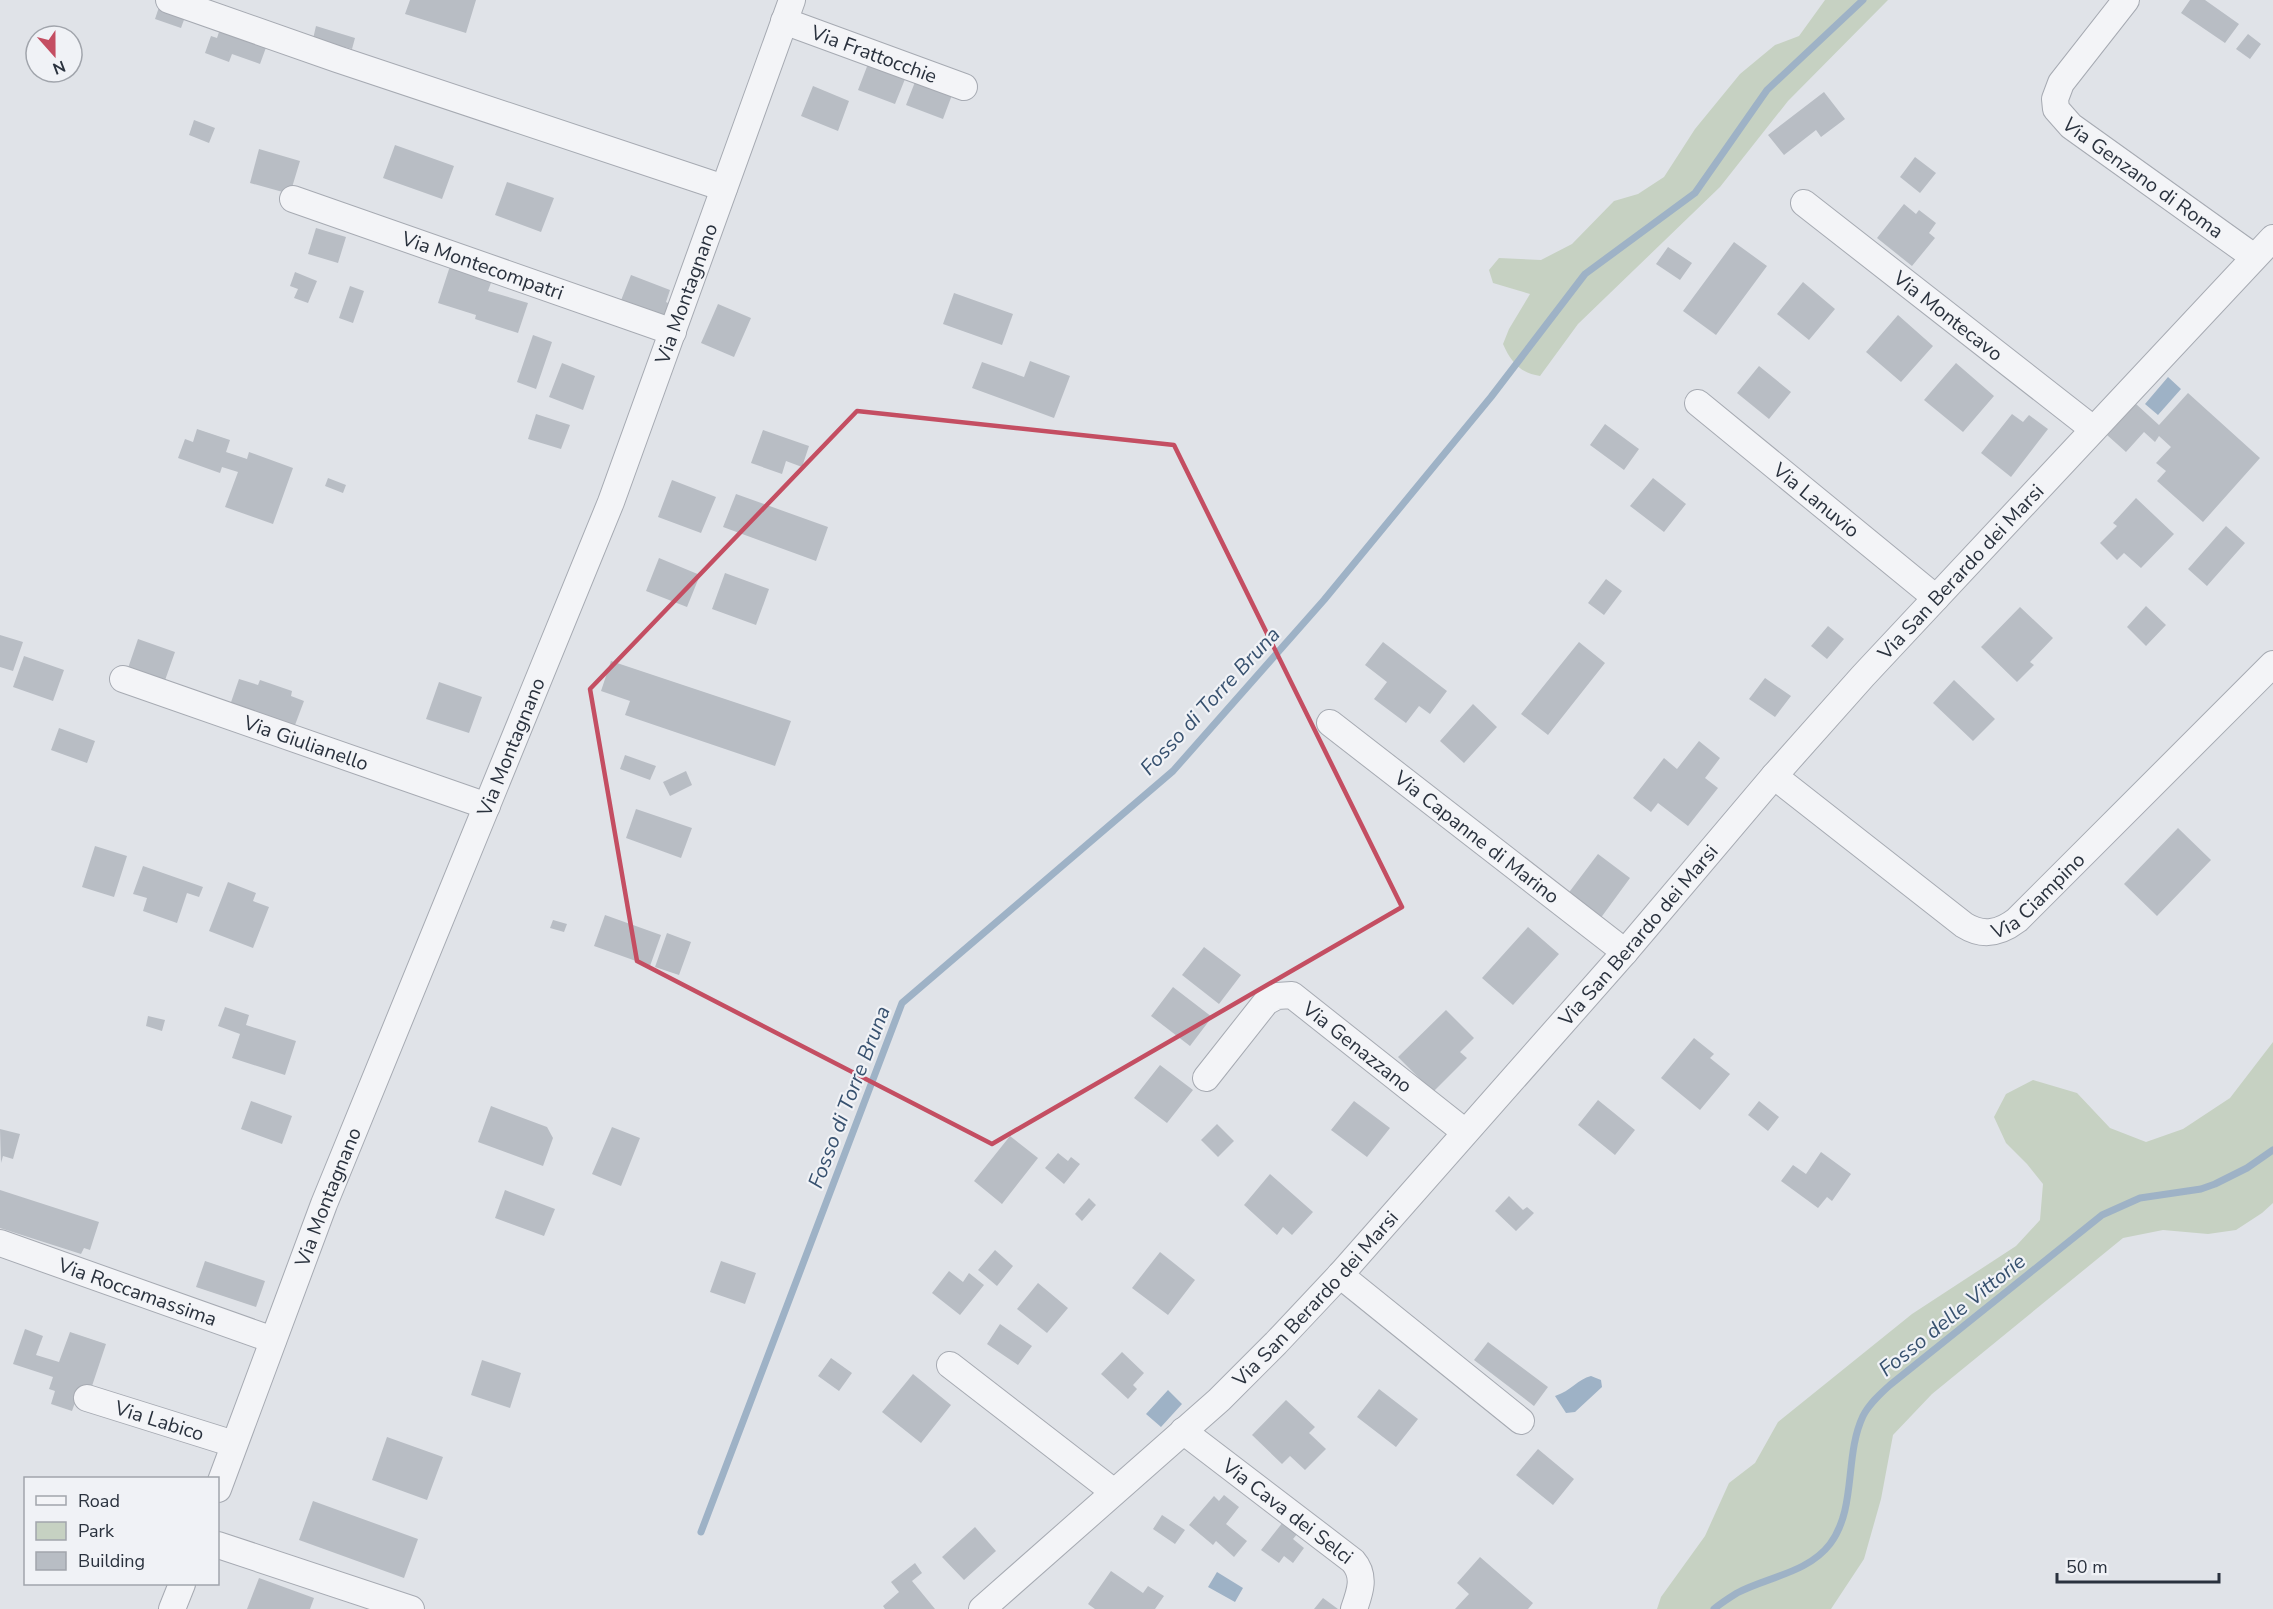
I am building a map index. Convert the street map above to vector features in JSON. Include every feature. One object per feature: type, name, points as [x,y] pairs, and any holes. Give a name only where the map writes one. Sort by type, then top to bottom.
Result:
[{"type":"street","points":[[169,0],[724,188]]},
{"type":"street","name":"Via Genzano di Roma","points":[[2126,0],[2061,83],[2055,99],[2056,109],[2062,118],[2092,143],[2254,257]]},
{"type":"street","name":"Via Montagnano","points":[[219,1486],[324,1204],[611,502],[788,10]]},
{"type":"street","name":"Via Frattocchie","points":[[788,10],[964,87]]},
{"type":"street","name":"Via Montecompatri","points":[[294,199],[673,332]]},
{"type":"street","name":"Via Montecavo","points":[[1804,203],[2093,429]]},
{"type":"street","name":"Via San Berardo dei Marsi","points":[[982,1609],[1255,1365],[1340,1275],[1625,952],[1774,776],[1863,676],[2273,238]]},
{"type":"street","name":"Via Lanuvio","points":[[1698,403],[1936,598]]},
{"type":"street","name":"Via Ciampino","points":[[1774,776],[1964,925],[1978,932],[1994,932],[2017,920],[2273,664]]},
{"type":"street","name":"Via Giulianello","points":[[123,679],[487,806]]},
{"type":"street","name":"Via Capanne di Marino","points":[[1330,723],[1625,952]]},
{"type":"street","name":"Via Genazzano","points":[[1206,1078],[1266,1002],[1277,996],[1292,995],[1465,1132]]},
{"type":"street","name":"Via Roccamassima","points":[[0,1243],[273,1340]]},
{"type":"street","points":[[1340,1275],[1521,1421]]},
{"type":"street","points":[[950,1365],[1114,1492]]},
{"type":"street","name":"Via Labico","points":[[87,1398],[234,1444]]},
{"type":"street","name":"Via Cava dei Selci","points":[[1183,1431],[1353,1561],[1360,1571],[1362,1582],[1354,1609]]},
{"type":"street","points":[[219,1545],[411,1609]]},
{"type":"street","points":[[172,1609],[182,1585]]},
{"type":"highlighted area","points":[[857,411],[1174,445],[1402,907],[992,1144],[637,961],[590,689]]},
{"type":"green space","points":[[1825,0],[1888,0],[1788,101],[1720,187],[1578,324],[1540,376],[1533,375],[1517,366],[1503,344],[1509,329],[1530,294],[1493,283],[1489,270],[1499,258],[1541,260],[1572,244],[1614,201],[1638,194],[1664,177],[1695,129],[1740,74],[1775,45],[1799,36]]},
{"type":"green space","points":[[2273,1042],[2273,1203],[2236,1230],[2208,1234],[2163,1230],[2123,1238],[1932,1394],[1893,1435],[1881,1499],[1864,1559],[1831,1609],[1657,1609],[1661,1597],[1705,1536],[1729,1483],[1755,1463],[1778,1422],[1912,1314],[2016,1246],[2040,1220],[2043,1184],[2006,1143],[1994,1117],[2006,1094],[2033,1080],[2077,1093],[2110,1128],[2146,1142],[2183,1129],[2230,1098]]},
{"type":"water","points":[[2168,377],[2181,389],[2158,415],[2145,404]]},
{"type":"water","points":[[1591,1376],[1601,1380],[1602,1387],[1575,1412],[1566,1413],[1555,1396]]},
{"type":"water","points":[[1168,1390],[1182,1404],[1161,1427],[1146,1414]]},
{"type":"water","points":[[1217,1572],[1243,1588],[1235,1602],[1208,1587]]},
{"type":"building","points":[[410,0],[476,0],[466,33],[405,14]]},
{"type":"building","points":[[2190,0],[2205,0],[2239,24],[2225,43],[2181,13]]},
{"type":"building","points":[[159,7],[185,17],[181,28],[155,19]]},
{"type":"building","points":[[221,26],[268,42],[260,64],[232,54],[229,62],[205,53],[211,36],[217,38]]},
{"type":"building","points":[[316,26],[355,38],[352,49],[313,39]]},
{"type":"building","points":[[2248,34],[2261,44],[2250,59],[2236,49]]},
{"type":"building","points":[[868,64],[905,79],[895,104],[858,90]]},
{"type":"building","points":[[915,82],[952,95],[943,119],[906,105]]},
{"type":"building","points":[[813,86],[849,101],[838,131],[801,116]]},
{"type":"building","points":[[1824,92],[1845,119],[1821,137],[1816,130],[1784,155],[1768,135]]},
{"type":"building","points":[[194,120],[215,128],[209,143],[189,135]]},
{"type":"building","points":[[395,145],[454,166],[442,199],[383,178]]},
{"type":"building","points":[[259,149],[300,161],[290,194],[250,183]]},
{"type":"building","points":[[1915,157],[1936,173],[1920,193],[1900,177]]},
{"type":"building","points":[[507,182],[554,198],[541,232],[495,215]]},
{"type":"building","points":[[1904,204],[1916,214],[1919,210],[1936,223],[1929,233],[1935,238],[1912,266],[1877,238]]},
{"type":"building","points":[[316,228],[346,237],[338,263],[308,254]]},
{"type":"building","points":[[1734,242],[1767,266],[1716,335],[1683,311]]},
{"type":"building","points":[[1668,247],[1692,263],[1680,280],[1656,264]]},
{"type":"building","points":[[450,266],[492,280],[488,291],[528,303],[518,333],[475,319],[476,315],[438,303]]},
{"type":"building","points":[[295,272],[317,281],[308,303],[294,298],[298,289],[290,286]]},
{"type":"building","points":[[631,275],[670,290],[666,302],[670,304],[662,325],[618,308]]},
{"type":"building","points":[[1803,282],[1835,309],[1809,340],[1777,314]]},
{"type":"building","points":[[350,286],[364,291],[353,323],[339,318]]},
{"type":"building","points":[[954,293],[1013,314],[1002,345],[943,324]]},
{"type":"building","points":[[718,304],[751,318],[734,357],[701,343]]},
{"type":"building","points":[[1898,315],[1933,346],[1901,382],[1866,352]]},
{"type":"building","points":[[533,335],[552,342],[536,389],[517,382]]},
{"type":"building","points":[[1030,361],[1070,376],[1054,418],[972,388],[982,362],[1024,377]]},
{"type":"building","points":[[562,363],[595,376],[583,410],[549,397]]},
{"type":"building","points":[[1956,363],[1994,396],[1963,432],[1924,400]]},
{"type":"building","points":[[1759,366],[1791,392],[1769,419],[1737,393]]},
{"type":"building","points":[[2188,393],[2260,458],[2203,522],[2157,481],[2166,471],[2156,463],[2171,447],[2159,436],[2155,442],[2144,432],[2126,452],[2107,435],[2136,404],[2159,425]]},
{"type":"building","points":[[536,414],[570,425],[561,449],[528,439]]},
{"type":"building","points":[[2012,414],[2023,422],[2029,415],[2048,429],[2011,477],[1981,453]]},
{"type":"building","points":[[1605,424],[1639,449],[1624,470],[1590,445]]},
{"type":"building","points":[[197,429],[230,440],[226,452],[247,459],[249,452],[293,468],[273,524],[225,507],[238,472],[222,467],[220,473],[178,458],[185,439],[193,442]]},
{"type":"building","points":[[763,430],[809,446],[802,467],[786,461],[782,474],[751,463]]},
{"type":"building","points":[[328,478],[346,485],[343,493],[325,486]]},
{"type":"building","points":[[1653,478],[1686,504],[1664,532],[1630,506]]},
{"type":"building","points":[[672,480],[716,497],[701,533],[658,517]]},
{"type":"building","points":[[736,494],[828,527],[816,561],[723,527]]},
{"type":"building","points":[[2136,498],[2174,534],[2141,568],[2124,553],[2117,560],[2100,543],[2117,526],[2113,523]]},
{"type":"building","points":[[2226,526],[2245,543],[2207,586],[2188,569]]},
{"type":"building","points":[[659,558],[700,575],[687,607],[646,591]]},
{"type":"building","points":[[725,573],[769,589],[756,625],[712,609]]},
{"type":"building","points":[[1606,579],[1622,591],[1604,615],[1588,603]]},
{"type":"building","points":[[2146,606],[2166,625],[2146,646],[2127,627]]},
{"type":"building","points":[[2020,607],[2053,638],[2030,662],[2034,665],[2017,682],[1981,647]]},
{"type":"building","points":[[1828,626],[1844,639],[1827,659],[1811,646]]},
{"type":"building","points":[[0,635],[23,642],[13,671],[0,667]]},
{"type":"building","points":[[138,639],[175,652],[163,686],[126,674]]},
{"type":"building","points":[[1383,642],[1447,691],[1430,714],[1419,706],[1406,723],[1374,699],[1387,682],[1365,665]]},
{"type":"building","points":[[1579,642],[1605,663],[1548,735],[1521,714]]},
{"type":"building","points":[[24,656],[64,670],[53,701],[13,687]]},
{"type":"building","points":[[611,661],[791,721],[775,766],[625,715],[630,701],[601,691]]},
{"type":"building","points":[[1765,678],[1791,696],[1775,717],[1749,699]]},
{"type":"building","points":[[239,679],[258,685],[260,680],[292,691],[291,696],[304,701],[295,725],[266,715],[264,720],[229,708]]},
{"type":"building","points":[[1954,680],[1995,719],[1973,741],[1933,703]]},
{"type":"building","points":[[439,682],[482,697],[469,733],[426,719]]},
{"type":"building","points":[[1473,704],[1497,727],[1464,763],[1440,741]]},
{"type":"building","points":[[59,728],[95,741],[87,763],[51,750]]},
{"type":"building","points":[[1699,741],[1720,758],[1705,778],[1718,788],[1688,826],[1658,803],[1651,812],[1633,798],[1664,758],[1677,769]]},
{"type":"building","points":[[625,755],[656,766],[650,780],[620,769]]},
{"type":"building","points":[[686,771],[692,785],[670,796],[663,782]]},
{"type":"building","points":[[636,809],[692,828],[681,858],[626,838]]},
{"type":"building","points":[[2178,828],[2211,860],[2157,916],[2124,884]]},
{"type":"building","points":[[95,846],[127,856],[114,897],[82,887]]},
{"type":"building","points":[[1598,854],[1630,878],[1600,919],[1567,895]]},
{"type":"building","points":[[143,866],[203,887],[199,897],[187,893],[177,923],[143,911],[147,898],[133,894]]},
{"type":"building","points":[[228,882],[256,893],[253,901],[269,907],[253,948],[209,931]]},
{"type":"building","points":[[605,915],[661,935],[650,966],[594,946]]},
{"type":"building","points":[[553,920],[567,924],[564,932],[550,928]]},
{"type":"building","points":[[1528,927],[1559,954],[1513,1005],[1482,978]]},
{"type":"building","points":[[667,933],[691,942],[679,975],[655,967]]},
{"type":"building","points":[[1204,947],[1241,975],[1219,1004],[1182,975]]},
{"type":"building","points":[[1173,987],[1212,1017],[1190,1046],[1151,1016]]},
{"type":"building","points":[[225,1007],[249,1015],[246,1025],[296,1041],[285,1075],[232,1058],[240,1034],[218,1026]]},
{"type":"building","points":[[1446,1010],[1474,1038],[1460,1052],[1467,1058],[1433,1092],[1398,1057]]},
{"type":"building","points":[[148,1016],[165,1020],[162,1031],[146,1026]]},
{"type":"building","points":[[1694,1038],[1714,1054],[1710,1058],[1730,1074],[1700,1110],[1661,1078]]},
{"type":"building","points":[[1160,1065],[1193,1090],[1167,1123],[1134,1098]]},
{"type":"building","points":[[1598,1100],[1635,1130],[1615,1155],[1578,1125]]},
{"type":"building","points":[[251,1101],[292,1116],[282,1144],[241,1129]]},
{"type":"building","points":[[1354,1101],[1390,1128],[1367,1157],[1331,1130]]},
{"type":"building","points":[[1759,1101],[1779,1117],[1768,1131],[1748,1115]]},
{"type":"building","points":[[491,1106],[547,1127],[553,1138],[543,1166],[478,1142]]},
{"type":"building","points":[[1217,1124],[1234,1141],[1218,1157],[1201,1140]]},
{"type":"building","points":[[612,1127],[640,1138],[621,1186],[592,1174]]},
{"type":"building","points":[[0,1129],[20,1134],[13,1159],[3,1156],[1,1163]]},
{"type":"building","points":[[1010,1136],[1038,1158],[1002,1204],[974,1181]]},
{"type":"building","points":[[1821,1152],[1851,1174],[1832,1201],[1827,1197],[1818,1208],[1781,1181],[1793,1165],[1806,1174]]},
{"type":"building","points":[[1058,1153],[1068,1161],[1071,1157],[1080,1164],[1064,1184],[1045,1168]]},
{"type":"building","points":[[1270,1174],[1313,1212],[1292,1235],[1283,1227],[1277,1235],[1244,1205]]},
{"type":"building","points":[[0,1190],[99,1222],[90,1250],[84,1248],[81,1254],[0,1228]]},
{"type":"building","points":[[505,1190],[555,1209],[544,1236],[495,1218]]},
{"type":"building","points":[[1509,1196],[1523,1210],[1527,1207],[1534,1213],[1516,1231],[1495,1211]]},
{"type":"building","points":[[1089,1198],[1096,1205],[1082,1221],[1075,1214]]},
{"type":"building","points":[[995,1250],[1013,1266],[997,1286],[978,1270]]},
{"type":"building","points":[[1160,1252],[1195,1280],[1168,1315],[1132,1288]]},
{"type":"building","points":[[205,1261],[265,1281],[256,1307],[196,1287]]},
{"type":"building","points":[[721,1261],[756,1273],[745,1304],[710,1292]]},
{"type":"building","points":[[949,1271],[963,1282],[969,1273],[984,1285],[960,1315],[932,1293]]},
{"type":"building","points":[[1038,1283],[1068,1308],[1047,1333],[1017,1309]]},
{"type":"building","points":[[1000,1324],[1032,1346],[1018,1365],[987,1344]]},
{"type":"building","points":[[25,1329],[43,1336],[36,1355],[59,1362],[70,1332],[106,1344],[90,1392],[77,1397],[72,1411],[51,1404],[55,1391],[49,1389],[53,1377],[13,1364]]},
{"type":"building","points":[[1488,1342],[1548,1387],[1534,1406],[1474,1360]]},
{"type":"building","points":[[1122,1352],[1144,1373],[1133,1385],[1137,1389],[1128,1399],[1101,1374]]},
{"type":"building","points":[[831,1358],[852,1373],[839,1391],[818,1376]]},
{"type":"building","points":[[482,1360],[521,1373],[510,1408],[471,1395]]},
{"type":"building","points":[[913,1374],[951,1405],[921,1443],[882,1412]]},
{"type":"building","points":[[1379,1389],[1418,1419],[1396,1447],[1357,1417]]},
{"type":"building","points":[[1286,1400],[1315,1427],[1309,1433],[1326,1449],[1305,1470],[1290,1456],[1282,1464],[1252,1435]]},
{"type":"building","points":[[387,1437],[443,1457],[427,1500],[372,1480]]},
{"type":"building","points":[[1538,1449],[1574,1479],[1553,1505],[1516,1475]]},
{"type":"building","points":[[1224,1495],[1239,1507],[1226,1524],[1247,1541],[1234,1557],[1216,1541],[1213,1545],[1189,1525],[1214,1496],[1219,1501]]},
{"type":"building","points":[[313,1501],[418,1539],[404,1578],[299,1540]]},
{"type":"building","points":[[1162,1515],[1185,1530],[1175,1544],[1153,1529]]},
{"type":"building","points":[[1283,1522],[1298,1533],[1293,1539],[1304,1548],[1293,1563],[1284,1556],[1279,1563],[1261,1550]]},
{"type":"building","points":[[975,1527],[996,1551],[964,1580],[942,1557]]},
{"type":"building","points":[[1480,1557],[1533,1603],[1528,1609],[1455,1609],[1469,1594],[1457,1583]]},
{"type":"building","points":[[915,1563],[922,1573],[912,1581],[935,1609],[885,1609],[883,1606],[899,1592],[891,1582]]},
{"type":"building","points":[[1111,1571],[1143,1593],[1148,1586],[1164,1596],[1155,1609],[1095,1609],[1088,1604]]},
{"type":"building","points":[[259,1578],[314,1598],[310,1609],[247,1609]]},
{"type":"building","points":[[1323,1598],[1338,1609],[1314,1609]]},
{"type":"waterway","name":"Fosso di Torre Bruna","points":[[701,1532],[902,1003],[1173,771],[1324,600],[1491,397],[1585,274],[1695,193],[1767,90],[1863,0]]},
{"type":"waterway","name":"Fosso delle Vittorie","points":[[1714,1609],[1749,1587],[1810,1562],[1830,1544],[1844,1514],[1857,1432],[1863,1416],[1890,1385],[2102,1215],[2140,1198],[2201,1189],[2215,1184],[2247,1168],[2273,1150]]}]
